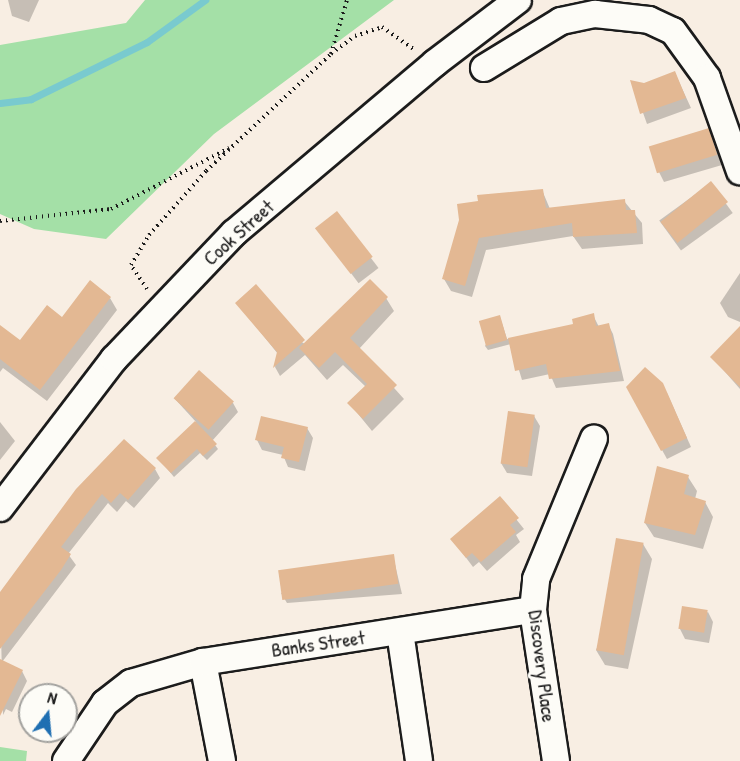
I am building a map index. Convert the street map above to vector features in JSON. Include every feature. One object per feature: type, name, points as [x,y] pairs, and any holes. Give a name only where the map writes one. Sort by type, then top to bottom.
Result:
[{"type":"street","name":"Cook Street","points":[[0,508],[160,307],[234,232],[435,63],[518,0]]},
{"type":"street","points":[[484,68],[561,21],[595,14],[649,20],[673,31],[707,78],[740,171]]},
{"type":"street","name":"Discovery Place","points":[[556,761],[533,610],[545,552],[594,438]]},
{"type":"street","name":"Banks Street","points":[[66,761],[105,703],[131,682],[203,662],[533,610]]},
{"type":"street","points":[[400,632],[419,761]]},
{"type":"street","points":[[203,662],[222,761]]},
{"type":"path","points":[[331,54],[347,0]]},
{"type":"path","points":[[160,307],[131,265],[149,235],[235,145],[331,54],[355,36],[381,27],[435,63]]},
{"type":"path","points":[[0,221],[111,209],[235,145]]},
{"type":"green space","points":[[145,0],[394,0],[214,134],[106,239],[34,229],[0,214],[0,45],[126,23]]},
{"type":"green space","points":[[0,747],[27,751],[26,761],[0,761]]},
{"type":"building","points":[[675,71],[686,98],[640,114],[630,80],[644,83]]},
{"type":"building","points":[[709,128],[717,155],[657,173],[649,146]]},
{"type":"building","points":[[711,181],[728,202],[677,243],[660,222]]},
{"type":"building","points":[[543,189],[546,208],[625,199],[626,210],[635,210],[637,233],[573,237],[572,223],[479,238],[465,286],[442,279],[459,220],[457,204],[478,201],[477,195]]},
{"type":"building","points":[[337,211],[373,257],[351,274],[315,228]]},
{"type":"building","points":[[370,279],[388,297],[350,338],[397,385],[363,419],[347,403],[367,384],[335,352],[319,368],[299,348]]},
{"type":"building","points":[[90,280],[111,297],[40,390],[0,359],[0,325],[20,340],[47,305],[62,317]]},
{"type":"building","points":[[256,284],[305,340],[273,368],[277,352],[235,303]]},
{"type":"building","points":[[594,313],[596,326],[609,323],[620,371],[549,379],[546,364],[515,371],[508,338],[573,324],[572,319]]},
{"type":"building","points":[[500,315],[507,340],[486,346],[479,321]]},
{"type":"building","points":[[740,326],[740,387],[710,357]]},
{"type":"building","points":[[645,367],[663,383],[687,438],[661,451],[626,387]]},
{"type":"building","points":[[199,370],[234,401],[209,430],[174,398]]},
{"type":"building","points":[[508,411],[535,415],[527,467],[501,463]]},
{"type":"building","points":[[261,416],[308,427],[299,462],[281,458],[284,447],[255,440]]},
{"type":"building","points":[[195,421],[217,444],[203,456],[197,449],[171,473],[156,458]]},
{"type":"building","points":[[124,439],[156,468],[128,500],[120,493],[111,503],[102,494],[61,547],[71,554],[61,570],[0,649],[0,592],[76,489]]},
{"type":"building","points":[[657,466],[689,475],[684,494],[706,501],[695,535],[644,523]]},
{"type":"building","points":[[500,496],[519,518],[510,525],[516,532],[481,562],[472,553],[466,558],[450,539]]},
{"type":"building","points":[[616,538],[644,543],[624,655],[596,650]]},
{"type":"building","points":[[394,554],[398,584],[282,600],[278,570]]},
{"type":"building","points":[[682,606],[708,610],[704,633],[678,629]]},
{"type":"building","points":[[0,659],[23,670],[0,716]]},
{"type":"waterway","points":[[0,103],[31,99],[147,42],[205,0]]}]
